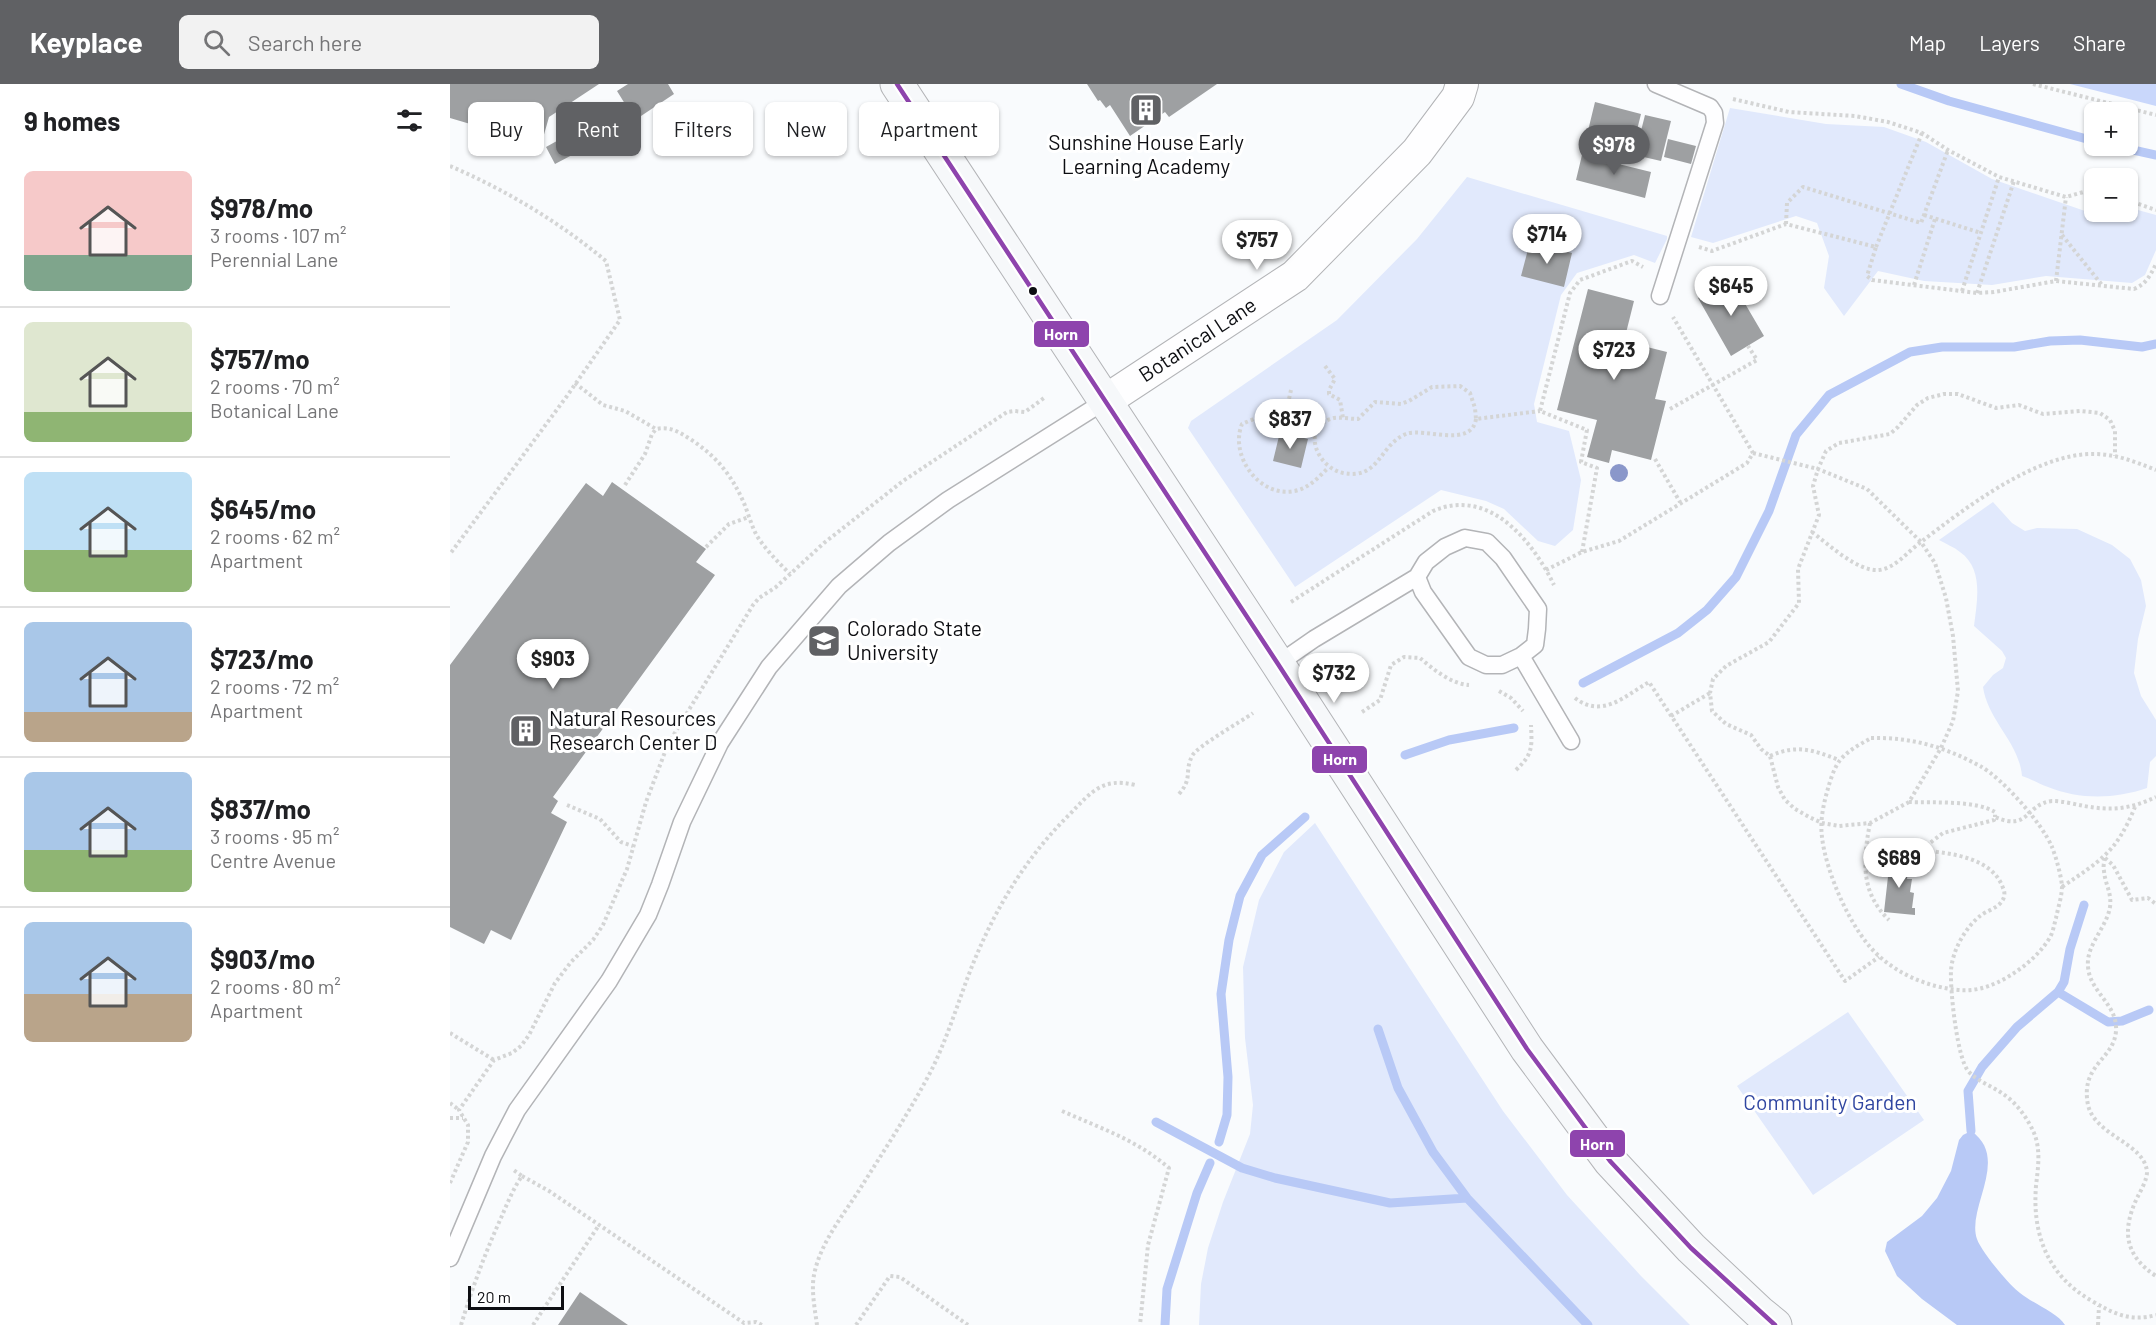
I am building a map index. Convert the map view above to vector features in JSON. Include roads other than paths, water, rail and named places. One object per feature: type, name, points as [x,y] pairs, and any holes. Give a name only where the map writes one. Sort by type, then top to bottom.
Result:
[{"type":"street","points":[[897,84],[1278,664],[1527,1049],[1610,1161],[1691,1248],[1775,1325]]},
{"type":"street","name":"Botanical Lane","points":[[1105,401],[1295,276],[1417,152],[1458,97],[1462,84]]},
{"type":"lane","points":[[1656,84],[1710,107],[1714,113],[1715,123],[1660,296]]},
{"type":"lane","points":[[450,1258],[493,1156],[517,1110],[609,981],[648,915],[682,822],[720,743],[769,667],[839,586],[889,543],[948,500],[1105,401]]},
{"type":"lane","points":[[1278,664],[1314,639],[1417,577],[1426,562],[1445,547],[1465,538],[1487,542],[1503,558],[1538,609],[1535,645],[1521,656],[1502,664],[1486,666],[1469,657],[1423,592],[1417,577]]},
{"type":"lane","points":[[1521,656],[1571,741]]},
{"type":"waterway","points":[[1901,84],[1949,101],[2084,138]]},
{"type":"waterway","points":[[2138,151],[2156,155]]},
{"type":"waterway","points":[[1583,683],[1678,633],[1707,610],[1736,577],[1769,511],[1796,435],[1829,395],[1910,352],[1942,347],[2014,347],[2050,341],[2080,340],[2142,347],[2156,344]]},
{"type":"waterway","points":[[1405,755],[1449,740],[1514,728]]},
{"type":"waterway","points":[[1219,1142],[1227,1115],[1228,1077],[1221,994],[1229,940],[1240,896],[1262,855],[1305,817]]},
{"type":"waterway","points":[[1971,1131],[1968,1091],[1982,1067],[2017,1027],[2058,992],[2064,982],[2070,949],[2084,905]]},
{"type":"waterway","points":[[2058,992],[2108,1022],[2122,1021],[2149,1010]]},
{"type":"waterway","points":[[1378,1029],[1398,1088],[1433,1152],[1467,1198],[1588,1325]]},
{"type":"waterway","points":[[1156,1122],[1242,1168],[1275,1178],[1390,1203],[1467,1198]]},
{"type":"waterway","points":[[1165,1325],[1167,1289],[1197,1193],[1210,1163]]},
{"type":"place","name":"Sunshine House Early Learning Academy","points":[[1146,110]]},
{"type":"place","name":"Colorado State University","points":[[824,641]]},
{"type":"place","name":"Natural Resources Research Center D","points":[[526,731]]},
{"type":"park label","name":"Community Garden","points":[[1830,1103]]}]
